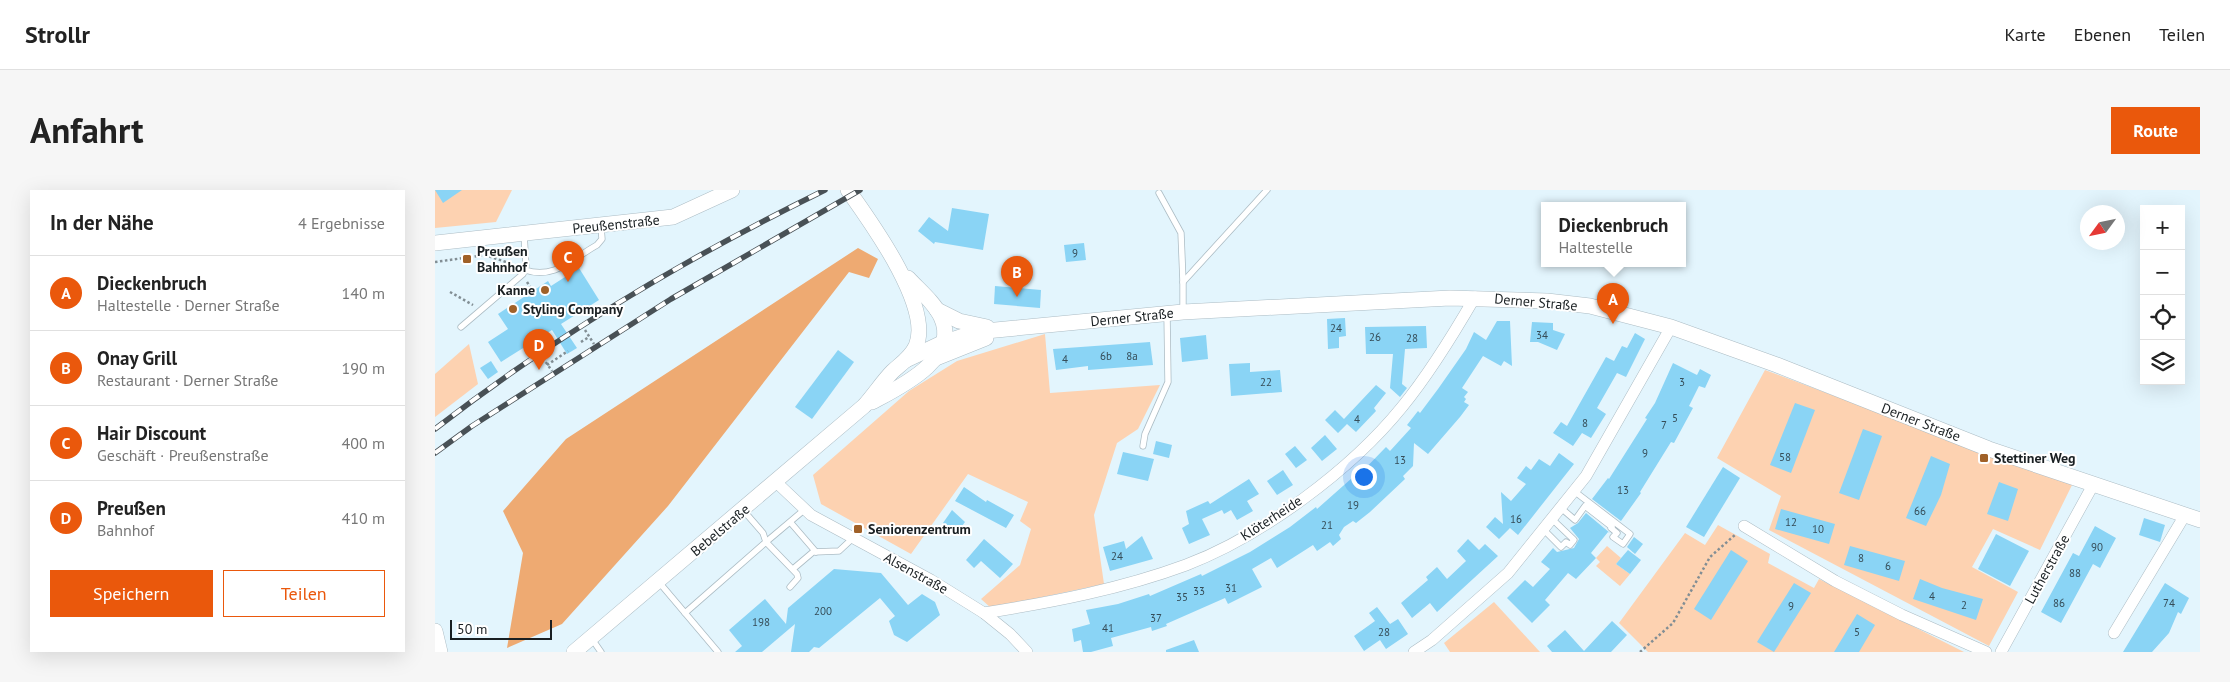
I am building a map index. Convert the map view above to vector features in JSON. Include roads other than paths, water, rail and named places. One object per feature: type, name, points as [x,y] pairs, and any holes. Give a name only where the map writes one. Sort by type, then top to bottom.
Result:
[{"type":"street","name":"Preußenstraße","points":[[435,243],[673,217],[731,190]]},
{"type":"street","points":[[847,190],[899,268],[937,310],[944,327],[942,343]]},
{"type":"street","points":[[899,268],[916,307],[931,331],[942,343],[956,350]]},
{"type":"street","name":"Derner Straße","points":[[906,360],[942,343],[975,332],[1002,331],[1183,312],[1334,303],[1475,298],[1547,301],[1590,306],[1671,326],[1777,365],[1989,449],[2200,520]]},
{"type":"street","name":"Klöterheide","points":[[985,614],[1102,592],[1146,579],[1189,564],[1232,543],[1274,518],[1345,465],[1401,408],[1446,347],[1475,298]]},
{"type":"street","points":[[906,360],[917,343],[919,333],[916,307]]},
{"type":"street","name":"Derner Straße","points":[[937,310],[959,321],[1002,331]]},
{"type":"street","points":[[1414,652],[1432,640],[1508,573],[1561,508],[1586,476],[1671,326]]},
{"type":"street","name":"Derner Straße","points":[[936,358],[1002,331]]},
{"type":"street","name":"Bebelstraße","points":[[865,406],[903,385],[936,358],[942,343]]},
{"type":"street","name":"Bebelstraße","points":[[574,652],[865,406],[893,371],[906,360]]},
{"type":"street","name":"Alsenstraße","points":[[776,482],[804,510],[931,580],[985,614],[1010,634],[1027,652]]},
{"type":"street","name":"Lutherstraße","points":[[2001,652],[2093,485]]},
{"type":"street","points":[[2113,633],[2185,515]]},
{"type":"street","points":[[1744,526],[1835,581],[1902,615],[1986,652]]},
{"type":"street","points":[[435,631],[440,652]]},
{"type":"lane","points":[[1183,282],[1267,190]]},
{"type":"lane","points":[[1159,193],[1181,233],[1183,312]]},
{"type":"lane","points":[[525,270],[537,274],[550,273],[597,245],[602,239],[601,226]]},
{"type":"lane","points":[[461,327],[525,270],[524,234]]},
{"type":"lane","points":[[1143,446],[1145,434],[1169,382],[1167,314]]},
{"type":"lane","points":[[1561,508],[1575,520],[1585,506],[1612,527],[1617,533],[1613,537],[1623,544],[1630,534],[1574,491]]},
{"type":"lane","points":[[743,510],[763,533],[766,542],[793,569],[798,578],[790,586]]},
{"type":"lane","points":[[685,613],[804,510]]},
{"type":"lane","points":[[1543,529],[1561,547],[1566,542],[1570,545],[1574,540],[1552,519]]},
{"type":"lane","points":[[791,523],[816,552]]},
{"type":"lane","points":[[793,569],[816,552],[839,551],[853,538]]},
{"type":"lane","points":[[658,581],[717,652]]},
{"type":"lane","points":[[591,638],[601,652]]},
{"type":"railway","points":[[435,429],[527,362],[575,330],[673,271],[825,190]]},
{"type":"railway","points":[[435,453],[472,426],[671,299],[860,190]]},
{"type":"place","name":"Preußen Bahnhof","points":[[467,259]]},
{"type":"place","name":"Hair Discount","points":[[568,282]]},
{"type":"place","name":"Kanne","points":[[545,290]]},
{"type":"place","name":"Onay Grill","points":[[1017,297]]},
{"type":"place","name":"Styling Company","points":[[513,309]]},
{"type":"place","name":"Dieckenbruch","points":[[1613,324]]},
{"type":"place","name":"Preußen","points":[[539,370]]},
{"type":"place","name":"Stettiner Weg","points":[[1984,458]]},
{"type":"place","name":"Seniorenzentrum","points":[[858,529]]}]
